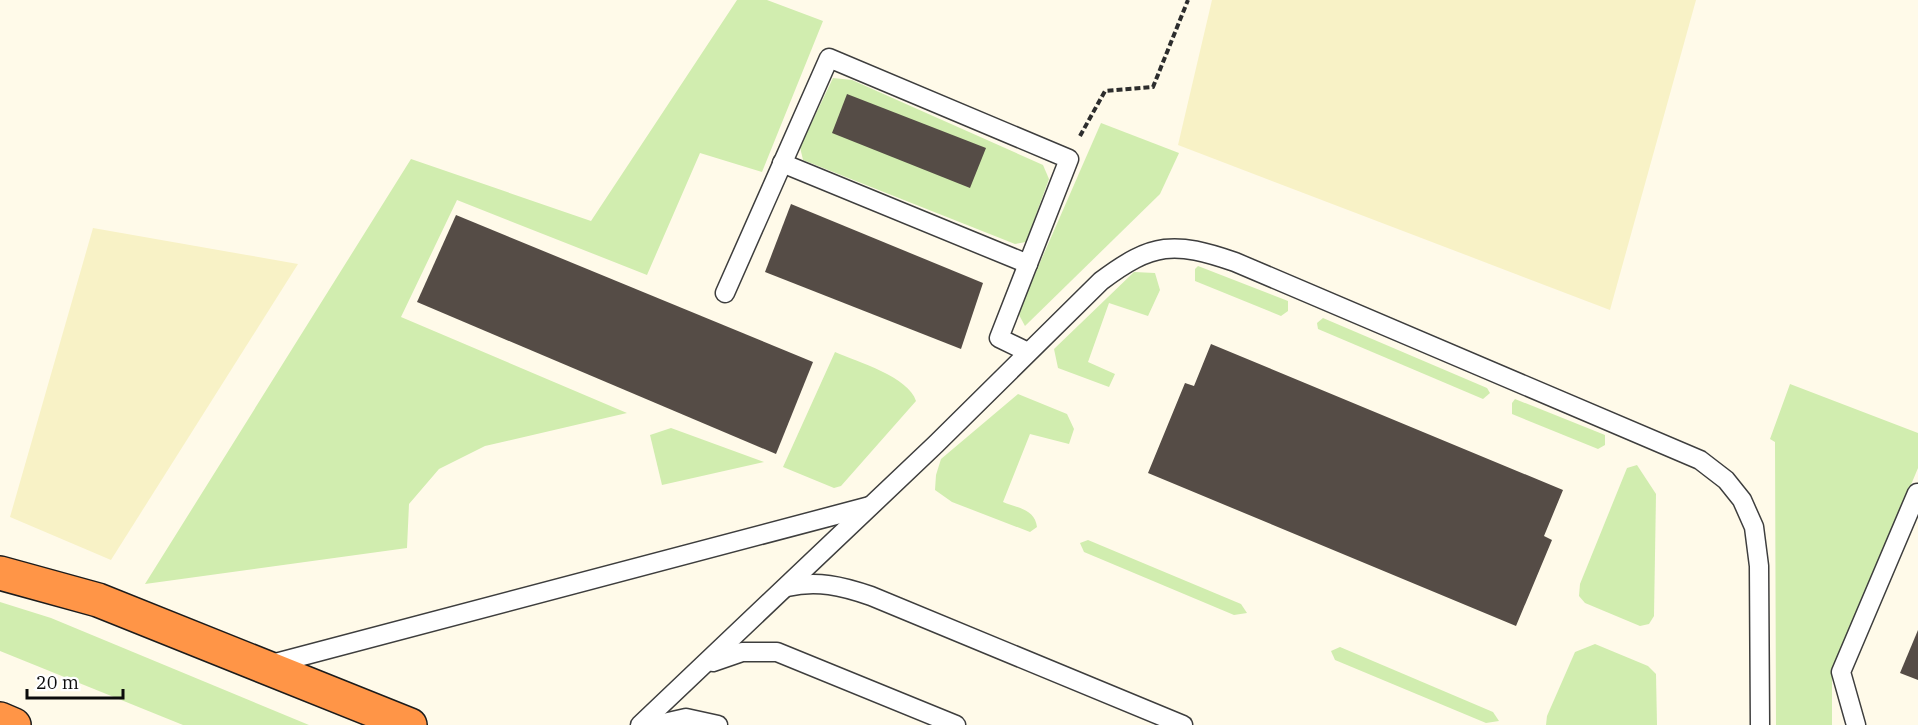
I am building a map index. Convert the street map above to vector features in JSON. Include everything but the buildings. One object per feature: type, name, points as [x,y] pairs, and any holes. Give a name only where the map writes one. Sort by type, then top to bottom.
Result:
[{"type":"highway","points":[[0,573],[98,600],[410,725]]},
{"type":"highway","points":[[0,719],[14,725]]},
{"type":"lane","points":[[724,293],[829,58],[1070,159],[999,338],[1028,351]]},
{"type":"lane","points":[[782,163],[1028,264]]},
{"type":"lane","points":[[640,725],[872,505],[1101,281],[1128,260],[1151,251],[1174,247],[1203,251],[1700,460],[1726,480],[1742,500],[1754,527],[1759,566],[1760,725]]},
{"type":"lane","points":[[1856,725],[1841,672],[1917,493]]},
{"type":"lane","points":[[263,666],[872,505]]},
{"type":"lane","points":[[786,587],[807,582],[838,585],[871,596],[1183,725]]},
{"type":"lane","points":[[706,664],[742,651],[777,652],[956,725]]},
{"type":"lane","points":[[655,725],[686,718],[718,725]]},
{"type":"path","points":[[1070,159],[1090,113],[1104,91],[1153,87],[1188,0]]},
{"type":"shaded area","points":[[1212,0],[1696,0],[1610,310],[1178,145]]},
{"type":"shaded area","points":[[93,228],[298,264],[111,560],[10,517]]},
{"type":"green space","points":[[737,0],[767,0],[823,21],[762,172],[700,153],[647,275],[457,200],[401,317],[627,413],[485,446],[439,469],[409,504],[407,548],[145,584],[411,159],[591,221]]},
{"type":"green space","points":[[833,78],[852,80],[1043,165],[1049,179],[1026,242],[1015,244],[803,160],[800,147]]},
{"type":"green space","points":[[1101,123],[1179,153],[1160,194],[1025,326],[1018,313]]},
{"type":"green space","points":[[1198,266],[1288,301],[1288,311],[1281,316],[1195,281],[1195,269]]},
{"type":"green space","points":[[1134,272],[1155,273],[1160,290],[1148,316],[1109,303],[1088,362],[1115,374],[1109,387],[1058,368],[1054,349]]},
{"type":"green space","points":[[1323,318],[1487,388],[1490,393],[1483,399],[1318,329],[1317,323]]},
{"type":"green space","points":[[835,352],[882,371],[904,385],[916,401],[841,486],[834,488],[783,467]]},
{"type":"green space","points":[[1790,384],[1918,433],[1918,468],[1832,674],[1832,725],[1776,725],[1775,442],[1770,439]]},
{"type":"green space","points":[[1018,394],[1067,414],[1074,429],[1069,444],[1030,434],[1003,502],[1033,516],[1037,527],[1030,532],[952,502],[935,490],[936,475],[941,459]]},
{"type":"green space","points":[[1515,399],[1605,435],[1605,445],[1598,449],[1512,414],[1512,403]]},
{"type":"green space","points":[[671,428],[764,462],[662,485],[650,435]]},
{"type":"green space","points":[[1637,465],[1656,494],[1654,616],[1649,624],[1640,626],[1585,603],[1579,596],[1580,584],[1627,468]]},
{"type":"green space","points":[[1088,540],[1241,604],[1247,613],[1234,615],[1084,552],[1080,543]]},
{"type":"green space","points":[[0,602],[51,618],[309,725],[183,725],[0,651]]},
{"type":"green space","points":[[1595,644],[1648,666],[1656,674],[1657,725],[1546,725],[1547,716],[1575,652]]},
{"type":"green space","points":[[1340,647],[1493,712],[1499,721],[1486,723],[1335,660],[1331,651]]}]
